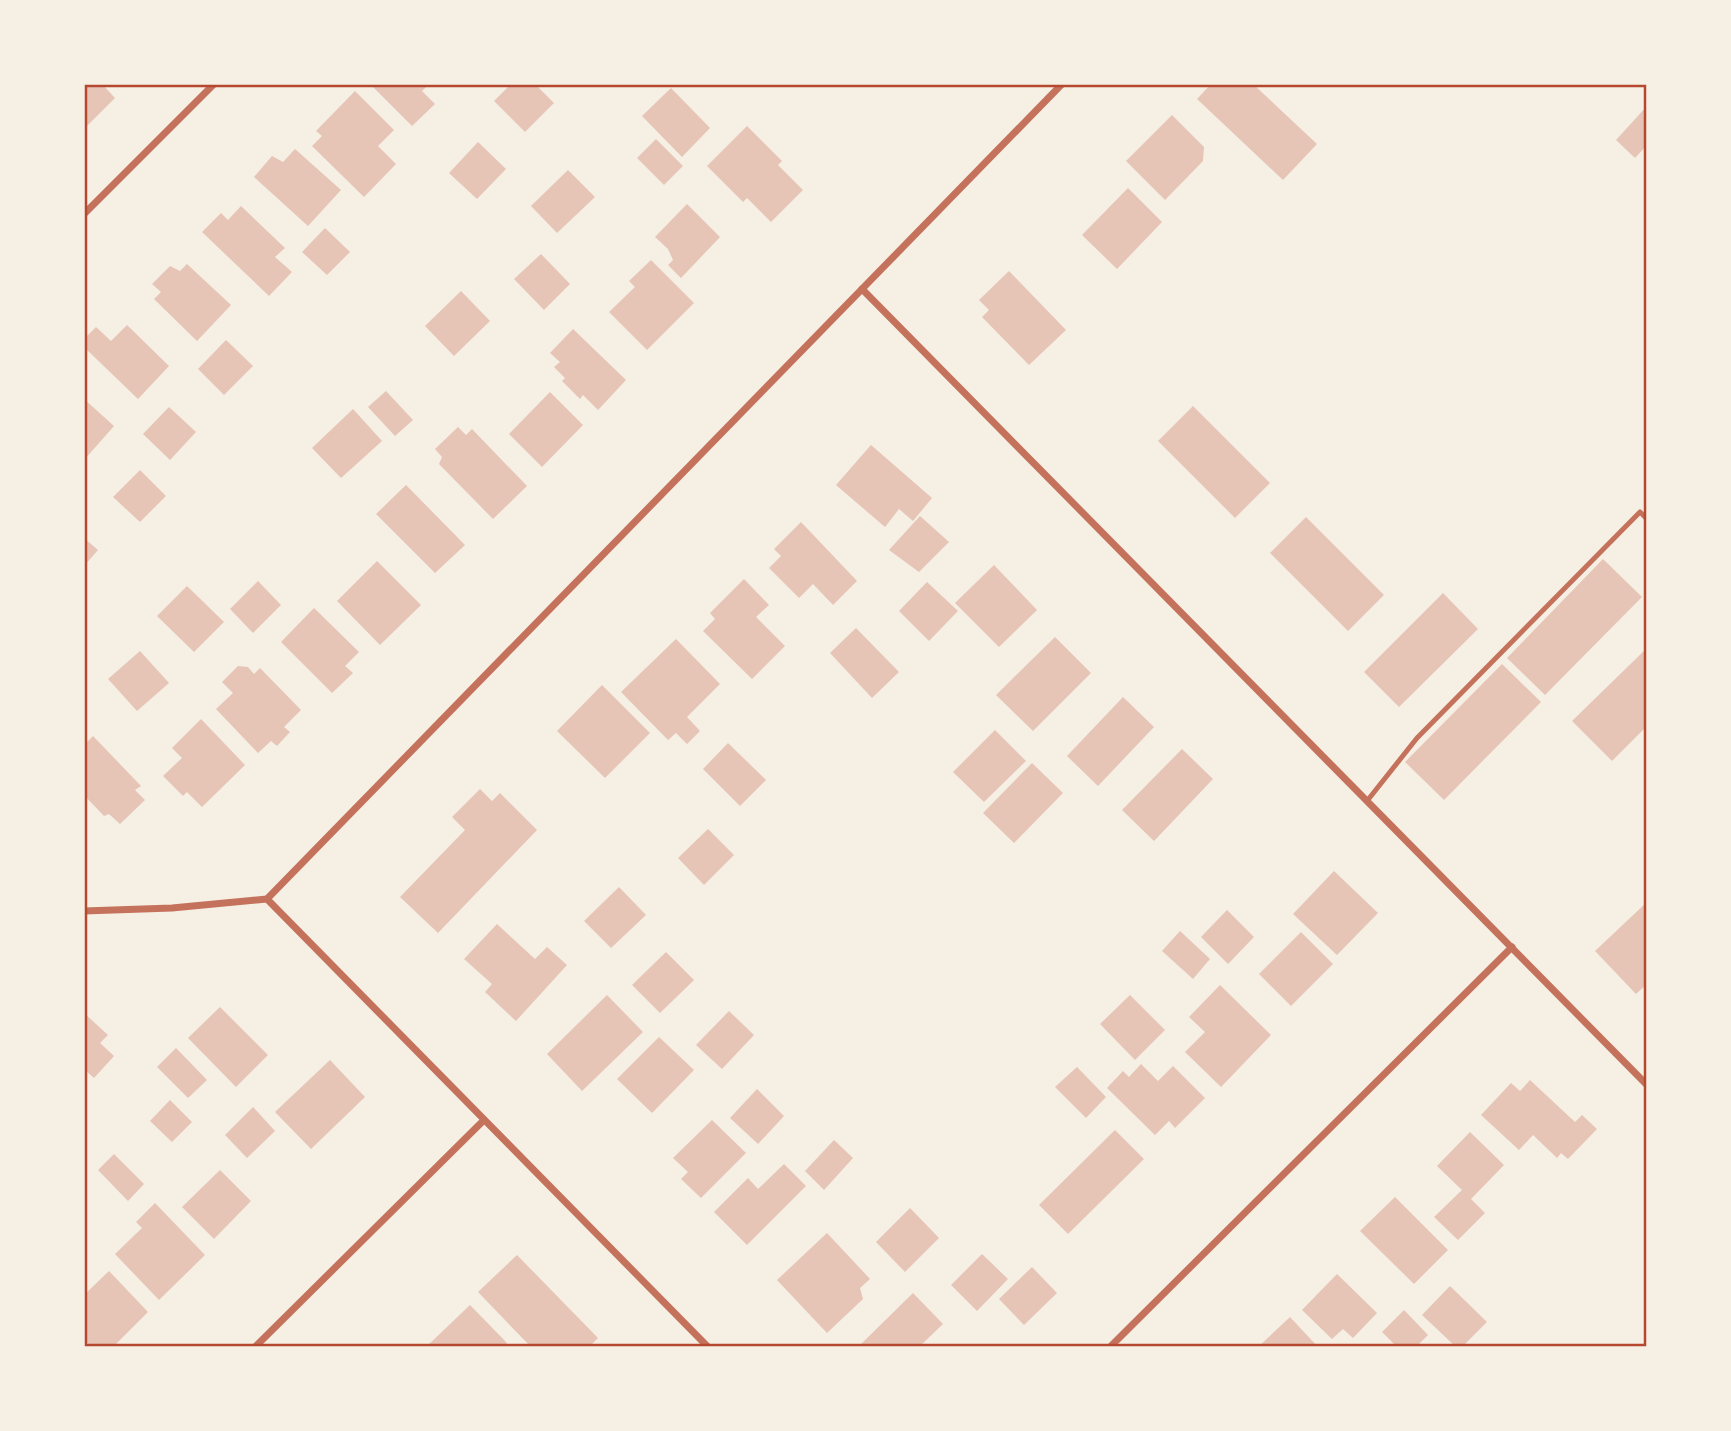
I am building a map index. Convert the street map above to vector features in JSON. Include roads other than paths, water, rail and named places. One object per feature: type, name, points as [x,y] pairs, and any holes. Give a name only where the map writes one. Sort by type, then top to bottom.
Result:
[{"type":"street","points":[[84,214],[214,84]]},
{"type":"street","points":[[84,911],[172,908],[267,899],[1062,84]]},
{"type":"street","points":[[862,289],[1647,1085]]},
{"type":"street","points":[[267,899],[708,1347]]},
{"type":"street","points":[[1110,1347],[1512,947]]},
{"type":"street","points":[[255,1347],[484,1119]]},
{"type":"lane","points":[[1367,801],[1417,738],[1640,512],[1647,519]]}]
